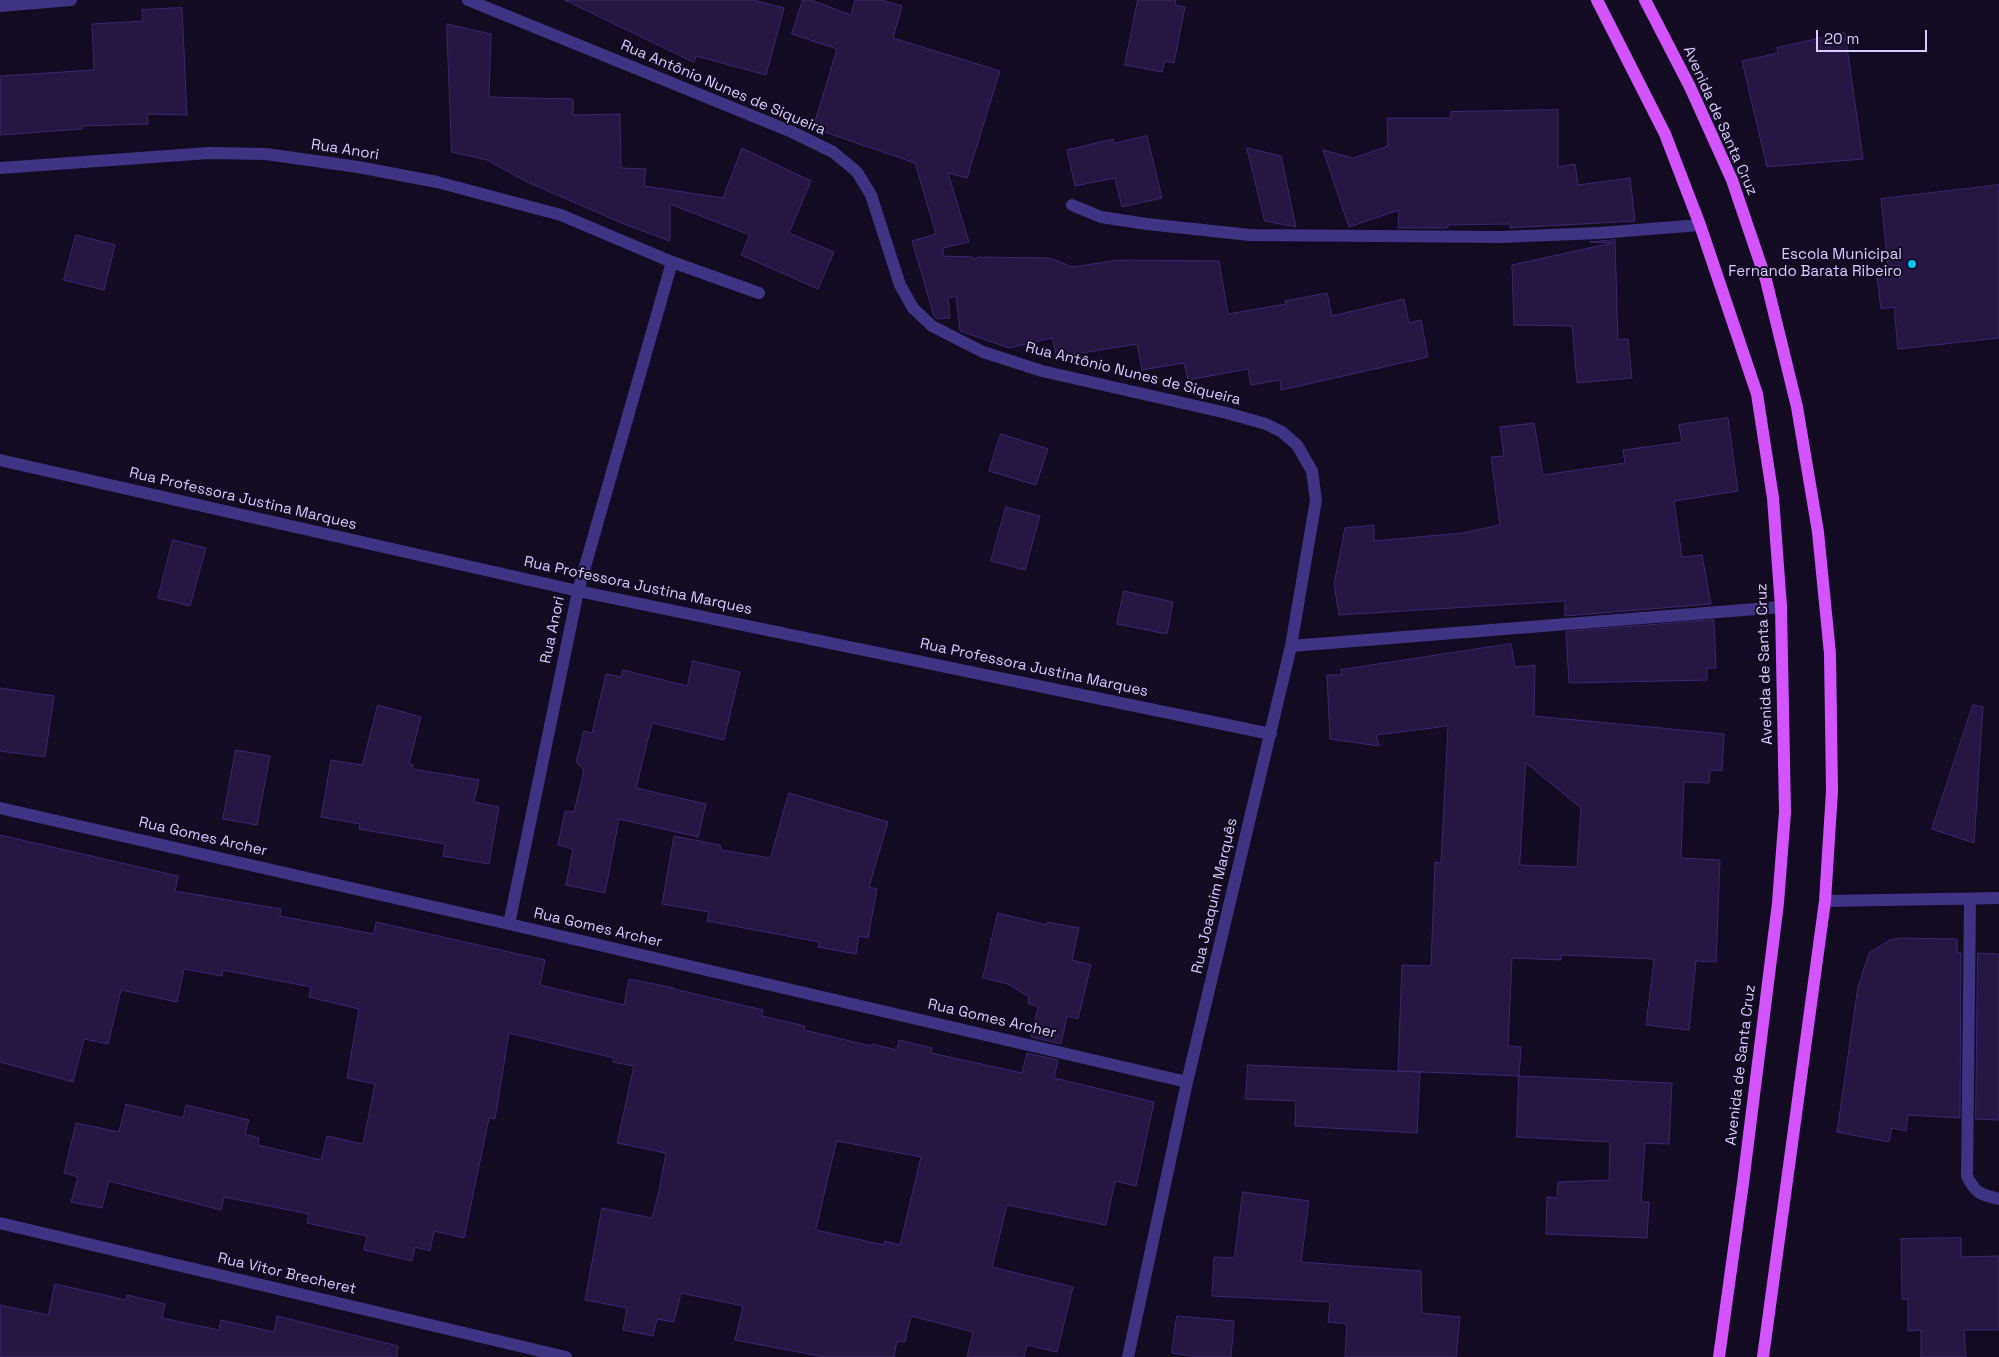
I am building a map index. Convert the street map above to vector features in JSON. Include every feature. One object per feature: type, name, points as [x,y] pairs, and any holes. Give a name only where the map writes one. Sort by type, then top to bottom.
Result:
[{"type":"main road","name":"Avenida de Santa Cruz","points":[[1597,0],[1665,134],[1700,225],[1756,394],[1773,498],[1781,607],[1785,812],[1778,903],[1719,1357]]},
{"type":"main road","name":"Avenida de Santa Cruz","points":[[1645,0],[1690,87],[1732,180],[1766,280],[1797,407],[1818,532],[1830,654],[1832,791],[1825,901],[1763,1357]]},
{"type":"street","points":[[0,6],[71,0]]},
{"type":"street","name":"Rua Antônio Nunes de Siqueira","points":[[468,0],[792,132],[833,152],[857,172],[871,195],[900,285],[913,308],[932,326],[983,352],[1042,371],[1227,413],[1266,424],[1282,432],[1298,445]]},
{"type":"street","name":"Rua Anori","points":[[0,168],[209,153],[276,156],[358,167],[437,182],[562,215],[672,262],[759,293]]},
{"type":"street","points":[[1072,206],[1102,216],[1147,224],[1250,235],[1501,237],[1599,233],[1700,225]]},
{"type":"street","name":"Rua Anori","points":[[509,924],[578,591],[672,262]]},
{"type":"street","name":"Rua Joaquim Marquês","points":[[1128,1357],[1188,1082],[1291,646],[1316,500],[1312,472],[1298,445]]},
{"type":"street","name":"Rua Professora Justina Marques","points":[[0,460],[578,591],[1271,734]]},
{"type":"street","points":[[1291,646],[1781,607]]},
{"type":"street","name":"Rua Gomes Archer","points":[[0,808],[1188,1082]]},
{"type":"street","points":[[1825,901],[1999,898]]},
{"type":"street","points":[[1970,899],[1966,1167],[1967,1176],[1974,1190],[1982,1195],[1999,1198]]},
{"type":"street","name":"Rua Vitor Brecheret","points":[[0,1223],[566,1357]]},
{"type":"building","points":[[565,0],[753,0],[784,8],[766,75],[696,56],[694,62]]},
{"type":"building","points":[[803,0],[811,0],[851,15],[855,0],[881,0],[902,6],[893,38],[1000,71],[967,178],[948,173],[969,242],[943,248],[943,256],[973,257],[974,259],[979,257],[1049,258],[1073,267],[1118,260],[1219,261],[1228,314],[1286,304],[1285,301],[1327,293],[1332,316],[1404,299],[1409,323],[1421,320],[1428,357],[1281,390],[1280,380],[1251,385],[1248,369],[1188,380],[1184,363],[1142,370],[1137,344],[1057,357],[1052,338],[1009,348],[960,331],[956,296],[948,298],[950,318],[937,319],[934,316],[912,241],[936,234],[915,163],[813,128],[837,49],[792,34]]},
{"type":"building","points":[[1138,0],[1176,0],[1175,5],[1185,7],[1174,63],[1165,61],[1162,72],[1125,65]]},
{"type":"building","points":[[182,8],[187,115],[147,114],[148,124],[82,126],[82,129],[0,135],[0,76],[94,70],[92,24],[143,21],[142,10]]},
{"type":"building","points":[[447,24],[491,34],[489,97],[573,99],[573,115],[620,114],[621,168],[646,169],[644,186],[723,198],[742,148],[811,181],[789,233],[834,252],[818,289],[741,255],[750,235],[670,204],[670,241],[624,224],[525,181],[487,160],[452,152]]},
{"type":"building","points":[[1845,33],[1863,159],[1767,167],[1742,61],[1778,53],[1777,48]]},
{"type":"building","points":[[1558,110],[1558,167],[1575,164],[1578,185],[1630,178],[1635,221],[1510,228],[1510,224],[1448,225],[1448,228],[1398,228],[1399,210],[1349,227],[1323,150],[1353,158],[1388,146],[1387,118],[1451,118],[1451,112]]},
{"type":"building","points":[[1147,136],[1162,198],[1122,207],[1115,178],[1075,186],[1067,150],[1113,139],[1114,143]]},
{"type":"building","points":[[1247,148],[1281,156],[1296,227],[1265,221]]},
{"type":"building","points":[[1999,185],[1999,338],[1898,349],[1894,307],[1881,309],[1876,267],[1888,266],[1881,199]]},
{"type":"building","points":[[76,235],[115,245],[104,290],[64,280]]},
{"type":"building","points":[[1615,240],[1618,340],[1628,339],[1632,378],[1577,383],[1572,326],[1514,325],[1512,265],[1612,243],[1590,242]]},
{"type":"building","points":[[1728,418],[1738,491],[1674,501],[1682,557],[1702,555],[1711,604],[1565,616],[1565,601],[1339,615],[1334,584],[1345,528],[1374,525],[1374,541],[1462,533],[1500,525],[1491,457],[1504,456],[1500,427],[1534,423],[1543,475],[1625,463],[1623,450],[1682,442],[1679,425]]},
{"type":"building","points":[[1001,434],[1048,449],[1036,485],[989,471]]},
{"type":"building","points":[[1006,507],[1040,516],[1025,570],[991,561]]},
{"type":"building","points":[[173,540],[206,548],[190,606],[158,598]]},
{"type":"building","points":[[1124,591],[1173,602],[1167,634],[1117,624]]},
{"type":"building","points":[[1714,620],[1716,668],[1707,668],[1707,680],[1569,683],[1566,632]]},
{"type":"building","points":[[1511,644],[1515,667],[1535,665],[1534,716],[1724,734],[1722,771],[1710,770],[1709,783],[1684,782],[1681,858],[1720,860],[1716,962],[1696,961],[1689,1030],[1646,1025],[1654,959],[1561,955],[1561,960],[1512,958],[1508,1046],[1521,1047],[1519,1076],[1398,1071],[1402,965],[1431,966],[1435,862],[1441,863],[1448,726],[1376,735],[1379,746],[1330,739],[1327,675],[1342,675],[1341,670]],"holes":[[[1526,763],[1581,808],[1577,867],[1520,865]]]},
{"type":"building","points":[[693,661],[740,672],[724,740],[652,723],[636,788],[706,804],[698,837],[619,819],[605,893],[566,885],[573,849],[558,845],[565,811],[574,812],[584,770],[576,762],[584,731],[592,733],[606,674],[621,677],[623,670],[687,686]]},
{"type":"building","points":[[0,688],[54,696],[45,757],[0,751]]},
{"type":"building","points":[[378,705],[421,717],[409,764],[413,765],[413,769],[479,780],[474,802],[499,807],[489,864],[443,856],[445,844],[359,829],[360,824],[321,817],[331,760],[362,765]]},
{"type":"building","points":[[1973,705],[1983,707],[1974,843],[1932,829]]},
{"type":"building","points":[[236,750],[270,756],[257,825],[223,819]]},
{"type":"building","points":[[789,793],[888,822],[869,887],[877,889],[868,938],[859,936],[856,954],[818,947],[819,942],[707,921],[709,912],[662,904],[674,836],[720,845],[721,850],[770,858]]},
{"type":"building","points":[[0,835],[178,876],[175,891],[281,909],[280,916],[374,934],[376,922],[545,960],[540,985],[624,1005],[629,979],[763,1010],[762,1016],[805,1026],[804,1030],[871,1046],[872,1044],[897,1050],[899,1040],[932,1048],[931,1053],[1022,1073],[1027,1053],[1058,1060],[1054,1078],[1154,1102],[1136,1186],[1115,1181],[1106,1225],[1007,1205],[992,1267],[1073,1287],[1057,1352],[1027,1345],[1024,1357],[967,1357],[973,1332],[911,1316],[905,1342],[897,1341],[894,1357],[825,1357],[735,1340],[743,1306],[681,1293],[674,1322],[657,1319],[653,1336],[623,1330],[627,1308],[585,1300],[602,1208],[652,1218],[666,1153],[617,1143],[634,1066],[613,1062],[614,1058],[509,1033],[495,1119],[489,1118],[464,1238],[434,1231],[430,1251],[415,1247],[412,1261],[364,1250],[367,1236],[307,1223],[309,1214],[224,1197],[221,1210],[109,1181],[102,1208],[71,1202],[78,1177],[64,1173],[76,1123],[119,1132],[126,1104],[183,1118],[186,1105],[249,1120],[245,1134],[259,1138],[258,1145],[321,1160],[327,1136],[363,1144],[375,1084],[347,1078],[359,1009],[309,997],[311,987],[223,970],[222,976],[184,969],[177,1002],[121,990],[108,1044],[84,1039],[73,1082],[0,1062]],"holes":[[[837,1141],[921,1157],[900,1245],[885,1241],[884,1245],[816,1230]]]},
{"type":"building","points":[[998,913],[1047,925],[1047,922],[1079,928],[1072,960],[1091,965],[1078,1019],[1067,1016],[1061,1044],[1031,1037],[1038,1007],[1028,1003],[1029,997],[1008,984],[983,978]]},
{"type":"building","points":[[1901,938],[1957,939],[1957,953],[1961,953],[1960,1118],[1908,1115],[1906,1131],[1892,1128],[1889,1142],[1837,1132],[1858,987],[1869,953],[1890,940]]},
{"type":"building","points":[[1978,953],[1999,954],[1999,1120],[1976,1119]]},
{"type":"building","points":[[1248,1065],[1420,1072],[1417,1133],[1295,1126],[1296,1101],[1246,1099]]},
{"type":"building","points":[[1519,1076],[1672,1083],[1669,1144],[1645,1143],[1641,1202],[1649,1202],[1647,1238],[1546,1234],[1547,1197],[1557,1198],[1558,1182],[1609,1180],[1610,1142],[1517,1137]]},
{"type":"building","points":[[1243,1192],[1309,1201],[1301,1262],[1421,1271],[1422,1313],[1460,1317],[1456,1357],[1345,1357],[1347,1324],[1328,1322],[1330,1302],[1212,1296],[1214,1257],[1234,1258]]},
{"type":"building","points":[[1961,1238],[1961,1257],[1999,1256],[1999,1330],[1964,1330],[1966,1357],[1921,1357],[1921,1330],[1908,1331],[1908,1299],[1902,1299],[1901,1239]]},
{"type":"building","points":[[55,1284],[126,1300],[127,1295],[165,1304],[162,1318],[219,1330],[221,1320],[274,1332],[277,1316],[398,1346],[397,1357],[0,1357],[0,1305],[48,1315]]},
{"type":"building","points":[[1177,1316],[1234,1321],[1231,1357],[1198,1357],[1172,1353]]},
{"type":"place","name":"Escola Municipal Fernando Barata Ribeiro","points":[[1912,264]]}]
